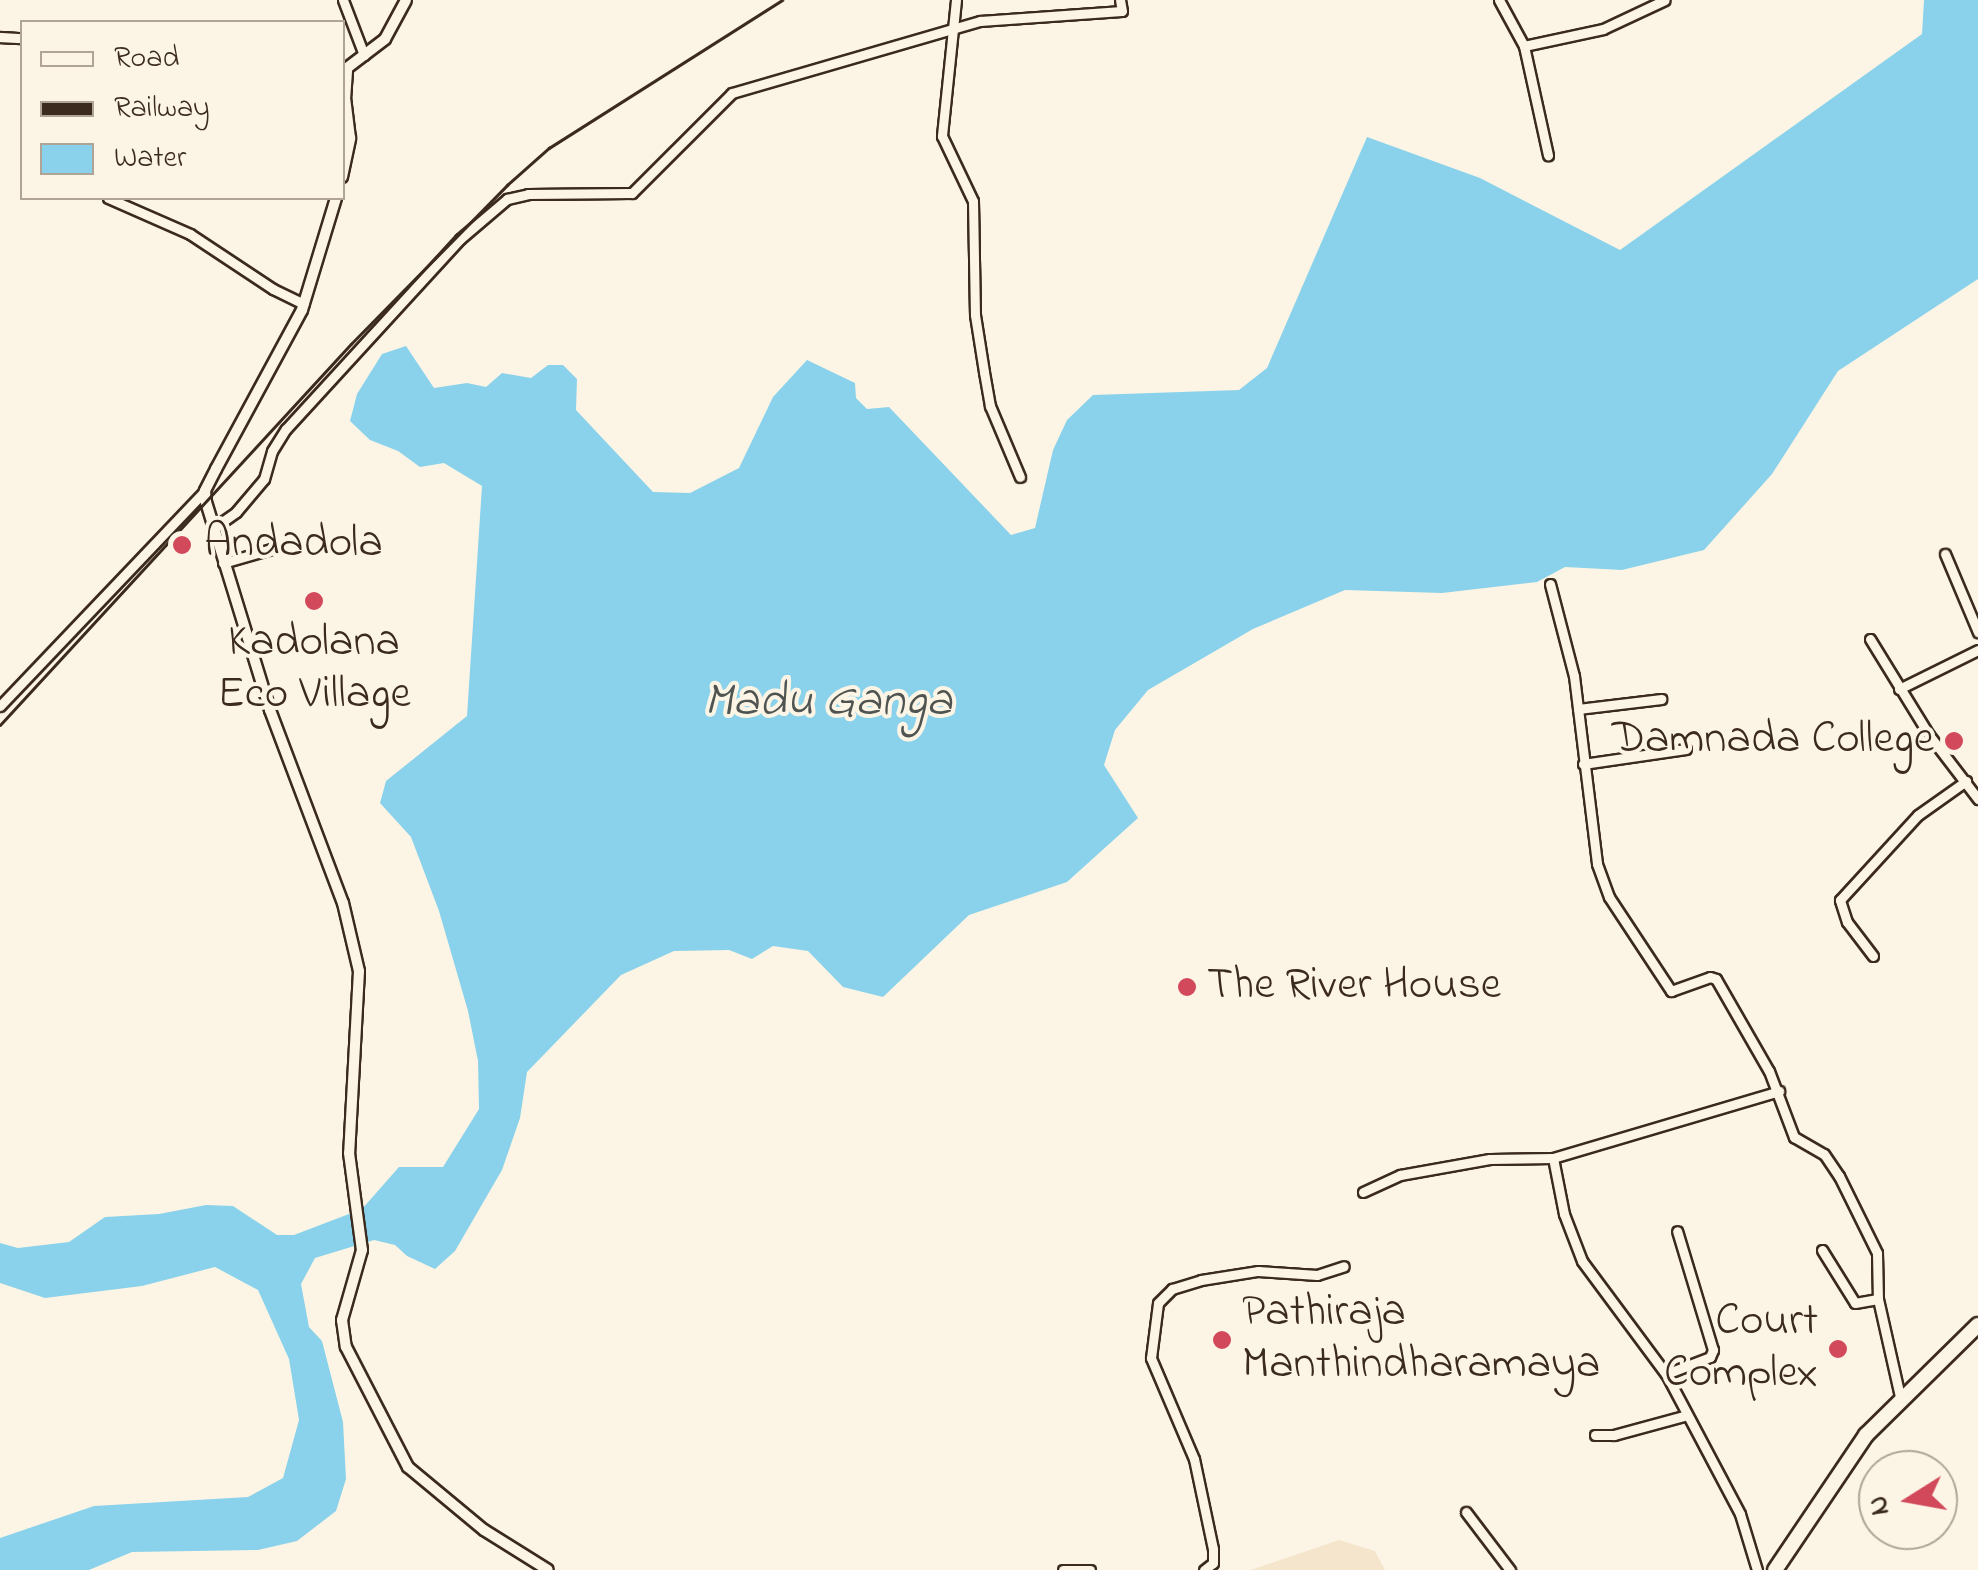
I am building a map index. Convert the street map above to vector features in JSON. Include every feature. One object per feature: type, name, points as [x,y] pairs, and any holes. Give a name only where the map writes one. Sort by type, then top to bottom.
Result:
[{"type":"highway","points":[[1775,1570],[1862,1440],[1900,1397],[1978,1325]]},
{"type":"street","points":[[344,0],[364,55]]},
{"type":"street","points":[[345,161],[347,68],[384,39],[406,0]]},
{"type":"street","points":[[956,0],[942,136],[972,201],[975,316],[987,389],[1020,477]]},
{"type":"street","points":[[212,530],[236,512],[264,479],[272,451],[286,429],[460,239],[507,199],[632,193],[732,93],[980,21],[1122,11],[1120,0]]},
{"type":"street","points":[[1498,0],[1524,46],[1548,155]]},
{"type":"street","points":[[1524,46],[1603,29],[1665,0]]},
{"type":"street","points":[[113,200],[190,234],[273,289],[304,304]]},
{"type":"street","points":[[0,706],[205,491],[304,304],[335,200]]},
{"type":"street","points":[[205,491],[222,563],[270,710],[354,941],[359,970],[349,1154],[362,1250],[342,1320],[346,1346],[408,1466],[484,1530],[548,1570]]},
{"type":"street","points":[[222,563],[278,546]]},
{"type":"street","points":[[1945,554],[1978,632]]},
{"type":"street","points":[[1550,584],[1578,709],[1597,864],[1609,897],[1672,991],[1710,977],[1716,979],[1778,1091],[1794,1138],[1824,1154],[1858,1212],[1876,1253],[1878,1298],[1900,1397]]},
{"type":"street","points":[[1870,638],[1899,689],[1978,799]]},
{"type":"street","points":[[1899,689],[1978,650]]},
{"type":"street","points":[[1578,709],[1661,699]]},
{"type":"street","points":[[1583,764],[1686,749]]},
{"type":"street","points":[[1873,956],[1847,922],[1840,900],[1918,816],[1966,781]]},
{"type":"street","points":[[1363,1192],[1400,1175],[1490,1159],[1553,1158],[1778,1091]]},
{"type":"street","points":[[1553,1158],[1564,1214],[1582,1261],[1666,1374],[1684,1416],[1740,1514],[1758,1570]]},
{"type":"street","points":[[1666,1374],[1710,1357],[1713,1350],[1677,1232]]},
{"type":"street","points":[[1822,1250],[1855,1303],[1878,1298]]},
{"type":"street","points":[[1204,1570],[1214,1562],[1194,1458],[1151,1358],[1158,1304],[1172,1289],[1201,1280],[1258,1271],[1316,1275],[1344,1266]]},
{"type":"street","points":[[1594,1436],[1614,1435],[1684,1416]]},
{"type":"street","points":[[1466,1512],[1510,1570]]},
{"type":"street","points":[[1063,1570],[1090,1570]]},
{"type":"shaded area","points":[[1339,1540],[1375,1551],[1385,1570],[1251,1570]]},
{"type":"water","name":"Madu Ganga","points":[[1924,0],[1978,0],[1978,279],[1838,371],[1772,474],[1704,550],[1622,570],[1565,567],[1537,582],[1442,593],[1345,590],[1253,629],[1148,690],[1115,730],[1104,765],[1138,818],[1067,882],[969,915],[883,997],[843,987],[808,951],[773,946],[752,959],[729,950],[674,951],[621,975],[527,1072],[520,1118],[502,1170],[455,1251],[435,1269],[407,1256],[395,1245],[374,1240],[315,1258],[301,1284],[309,1327],[322,1341],[343,1422],[346,1479],[336,1511],[297,1541],[258,1550],[132,1552],[89,1570],[0,1570],[0,1538],[94,1506],[248,1497],[283,1478],[299,1420],[289,1359],[258,1290],[215,1267],[142,1286],[45,1298],[0,1283],[0,1243],[18,1248],[69,1242],[105,1217],[159,1214],[206,1205],[233,1206],[277,1235],[294,1235],[362,1209],[399,1167],[443,1167],[479,1109],[478,1061],[468,1011],[439,911],[411,837],[380,803],[386,781],[467,716],[482,486],[444,463],[420,467],[398,451],[370,440],[350,421],[357,394],[382,354],[406,346],[434,388],[467,383],[486,387],[502,373],[531,378],[548,365],[563,365],[577,379],[576,410],[653,492],[690,493],[739,468],[773,397],[807,360],[855,383],[856,398],[867,409],[889,407],[1011,535],[1035,528],[1053,450],[1067,420],[1093,395],[1239,390],[1267,368],[1367,137],[1480,178],[1620,250],[1922,34]]},
{"type":"railway","points":[[0,725],[351,344],[507,185],[549,148],[782,0]]},
{"type":"place","name":"Andadola","points":[[182,545]]},
{"type":"place","name":"Kadolana Eco Village","points":[[314,601]]},
{"type":"place","name":"Damnada College","points":[[1954,741]]},
{"type":"place","name":"The River House","points":[[1187,987]]},
{"type":"place","name":"Pathiraja Manthindharamaya","points":[[1222,1340]]},
{"type":"place","name":"Court Complex","points":[[1838,1349]]}]
